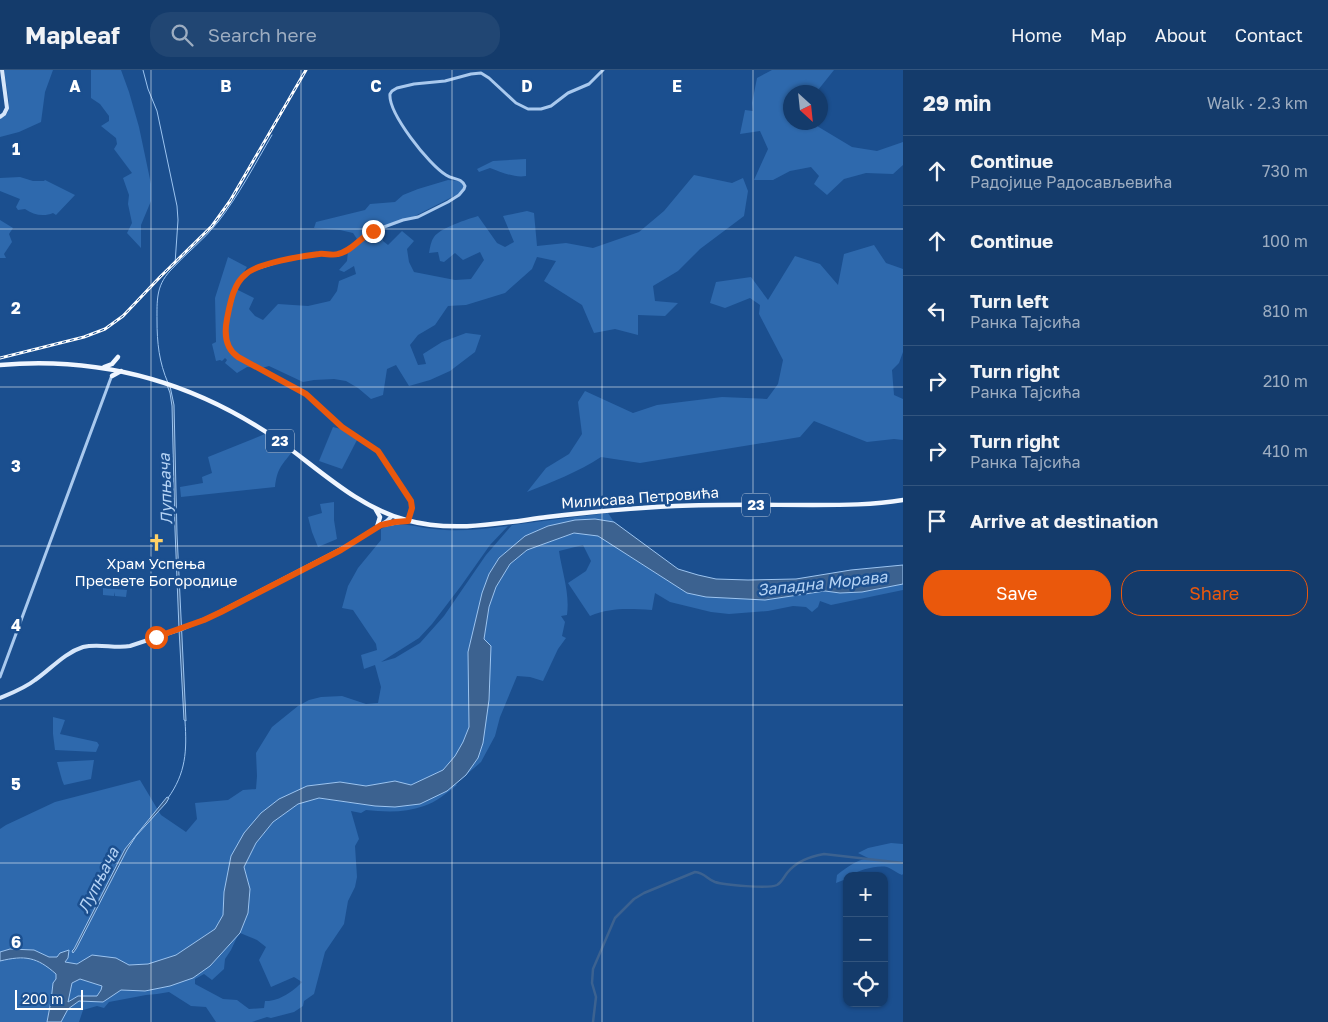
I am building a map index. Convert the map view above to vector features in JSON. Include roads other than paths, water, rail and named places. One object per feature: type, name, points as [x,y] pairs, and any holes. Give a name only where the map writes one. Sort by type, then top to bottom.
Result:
[{"type":"main road","points":[[0,117],[7,108],[2,70]]},
{"type":"main road","points":[[105,368],[118,359],[123,371]]},
{"type":"main road","name":"23","points":[[0,365],[53,363],[105,368],[112,373],[123,371],[171,384],[203,397],[246,419],[371,506],[392,516],[407,520]]},
{"type":"main road","name":"Милисава Петровића","points":[[407,520],[440,526],[472,526],[665,507],[859,504],[903,500]]},
{"type":"main road","points":[[371,506],[378,512],[380,517],[379,526]]},
{"type":"main road","points":[[0,698],[31,683],[58,661],[76,650],[96,645],[130,646],[204,620],[341,550],[392,516]]},
{"type":"main road","points":[[379,526],[407,520]]},
{"type":"street","points":[[407,520],[412,508],[411,501],[378,451],[342,427],[306,394],[233,354],[227,343],[226,324],[234,292],[241,279],[249,271],[284,260],[320,254],[338,254],[373,231],[403,220],[418,217],[448,202],[461,193],[465,186],[462,181],[445,175],[426,158],[408,134],[393,109],[389,98],[392,91],[414,84],[445,81],[481,73],[492,80],[516,103],[528,109],[541,110],[551,106],[568,93],[589,84],[603,70]]},
{"type":"street","points":[[0,677],[112,373]]},
{"type":"water","points":[[167,385],[170,386],[174,405],[177,534],[186,721],[184,720],[179,629],[172,406]]},
{"type":"water","name":"Западна Морава","points":[[595,519],[614,522],[678,569],[716,579],[796,579],[851,570],[903,565],[903,584],[862,592],[840,593],[825,591],[765,600],[706,597],[687,593],[598,536],[574,533],[527,550],[510,564],[496,587],[489,607],[484,639],[491,646],[489,700],[483,743],[478,758],[466,775],[447,791],[420,804],[395,807],[375,806],[319,798],[298,804],[273,822],[256,843],[244,867],[250,889],[248,913],[240,933],[210,966],[193,978],[170,986],[145,991],[121,990],[103,1002],[79,1001],[68,1009],[61,1022],[47,1022],[56,974],[43,964],[30,959],[17,958],[0,961],[0,952],[10,949],[34,950],[49,957],[57,957],[60,953],[69,950],[68,958],[65,962],[77,964],[92,955],[116,958],[129,965],[148,964],[176,955],[215,929],[223,915],[224,892],[231,856],[244,833],[261,813],[279,799],[307,786],[340,782],[366,786],[395,781],[411,785],[443,770],[455,756],[469,727],[468,652],[482,593],[489,574],[499,558],[525,536],[548,526],[575,520]],"holes":[[[80,979],[102,986],[97,996],[78,996],[68,1002],[72,983]]]},
{"type":"water","points":[[167,797],[169,798],[166,803],[136,836],[127,850],[73,953],[72,951],[125,849]]},
{"type":"waterway","points":[[143,70],[157,111],[177,206],[175,264]]},
{"type":"waterway","name":"Лупњача","points":[[168,383],[159,352],[157,337],[157,300],[162,282],[170,271],[207,235],[226,212],[272,135]]},
{"type":"waterway","name":"Лупњача","points":[[168,798],[182,771],[186,742],[185,721]]},
{"type":"waterway","points":[[593,1022],[596,997],[592,983],[593,969],[615,918],[634,899],[644,893],[695,872],[720,883],[765,887],[777,885],[799,863],[808,858],[824,854],[903,863]]},
{"type":"railway","points":[[0,358],[84,337],[105,329],[123,316],[212,226],[230,201],[306,70]]},
{"type":"place","name":"Храм Успења Пресвете Богородице","points":[[156,543]]}]
